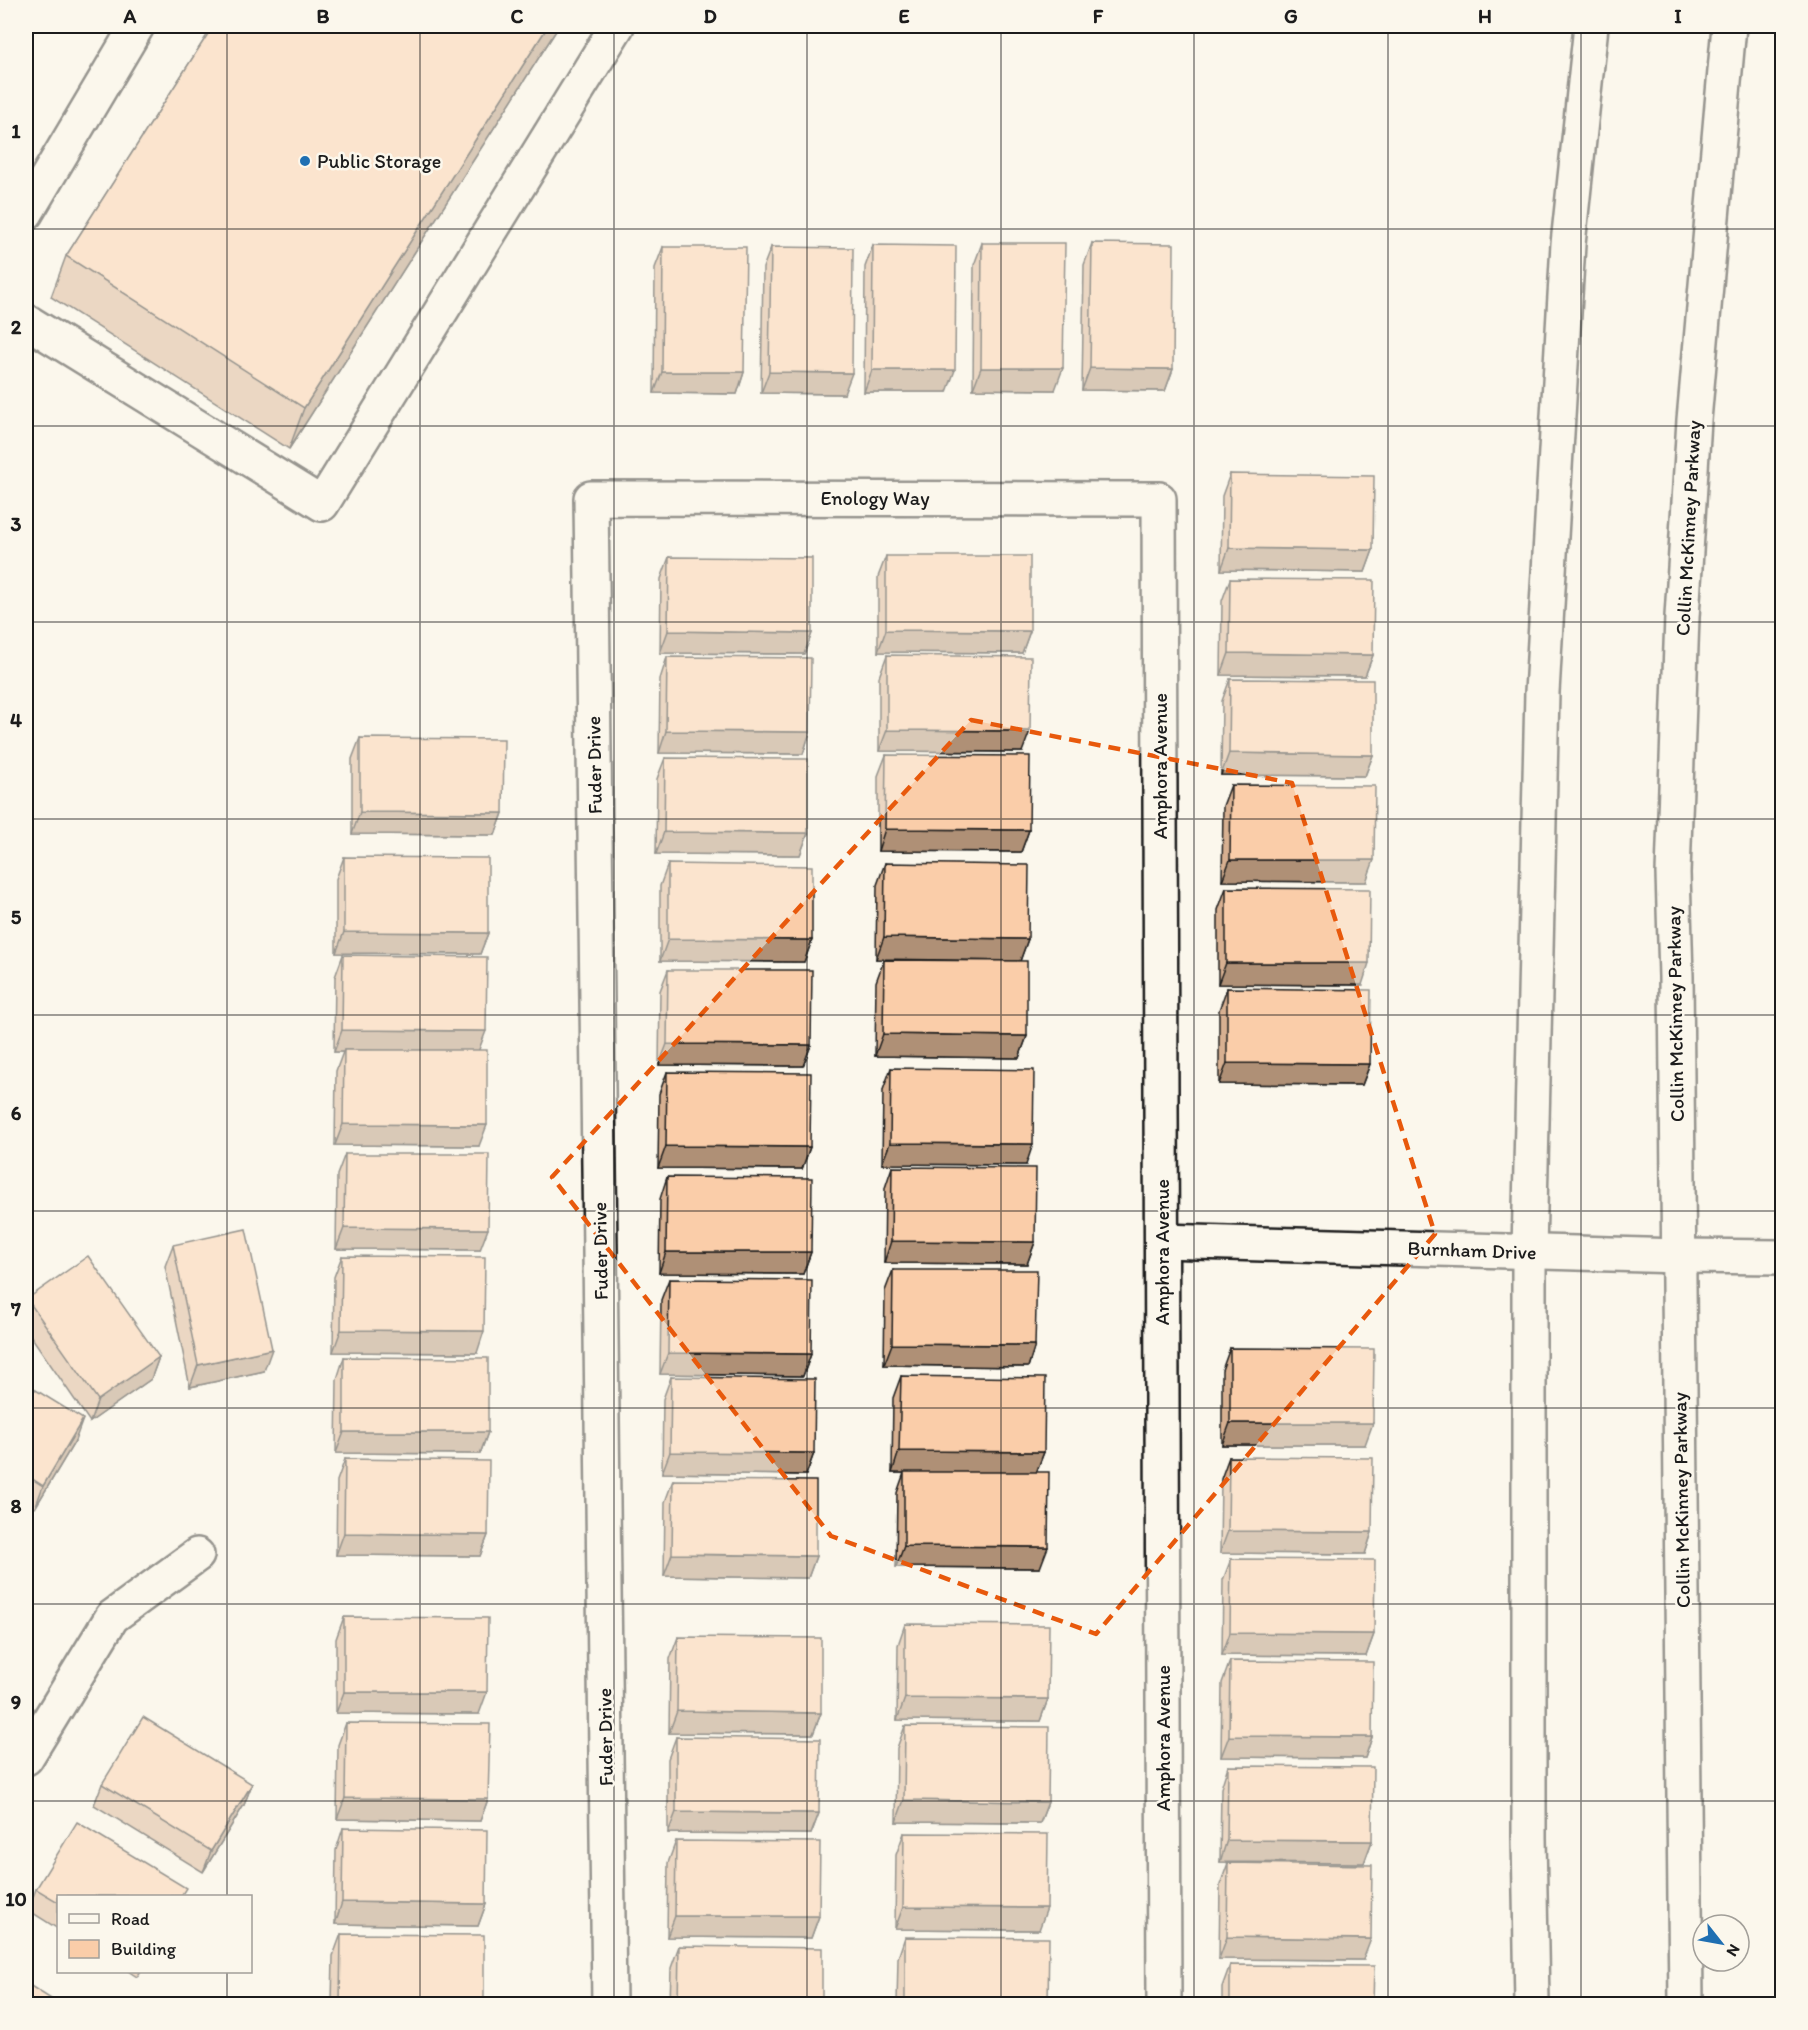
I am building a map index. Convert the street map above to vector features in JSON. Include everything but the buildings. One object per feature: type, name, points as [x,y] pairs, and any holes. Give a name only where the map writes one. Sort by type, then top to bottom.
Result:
[{"type":"street","points":[[26,213],[137,26]]},
{"type":"street","points":[[26,321],[322,504],[617,26]]},
{"type":"street","points":[[1532,2004],[1529,1837],[1529,1252],[1542,692],[1568,244],[1591,26]]},
{"type":"street","name":"Collin McKinney Parkway","points":[[1686,2004],[1676,977],[1673,873],[1682,617],[1694,420],[1729,26]]},
{"type":"street","name":"Enology Way","points":[[591,498],[1159,499]]},
{"type":"street","name":"Fuder Drive","points":[[591,498],[609,2004]]},
{"type":"street","name":"Amphora Avenue","points":[[1159,499],[1164,2004]]},
{"type":"street","name":"Burnham Drive","points":[[1162,1241],[1782,1257]]},
{"type":"street","points":[[26,1758],[112,1617],[197,1555]]},
{"type":"highlighted area","points":[[971,720],[1292,783],[1435,1234],[1096,1634],[831,1536],[552,1177]]},
{"type":"place","name":"Public Storage","points":[[305,161]]}]
